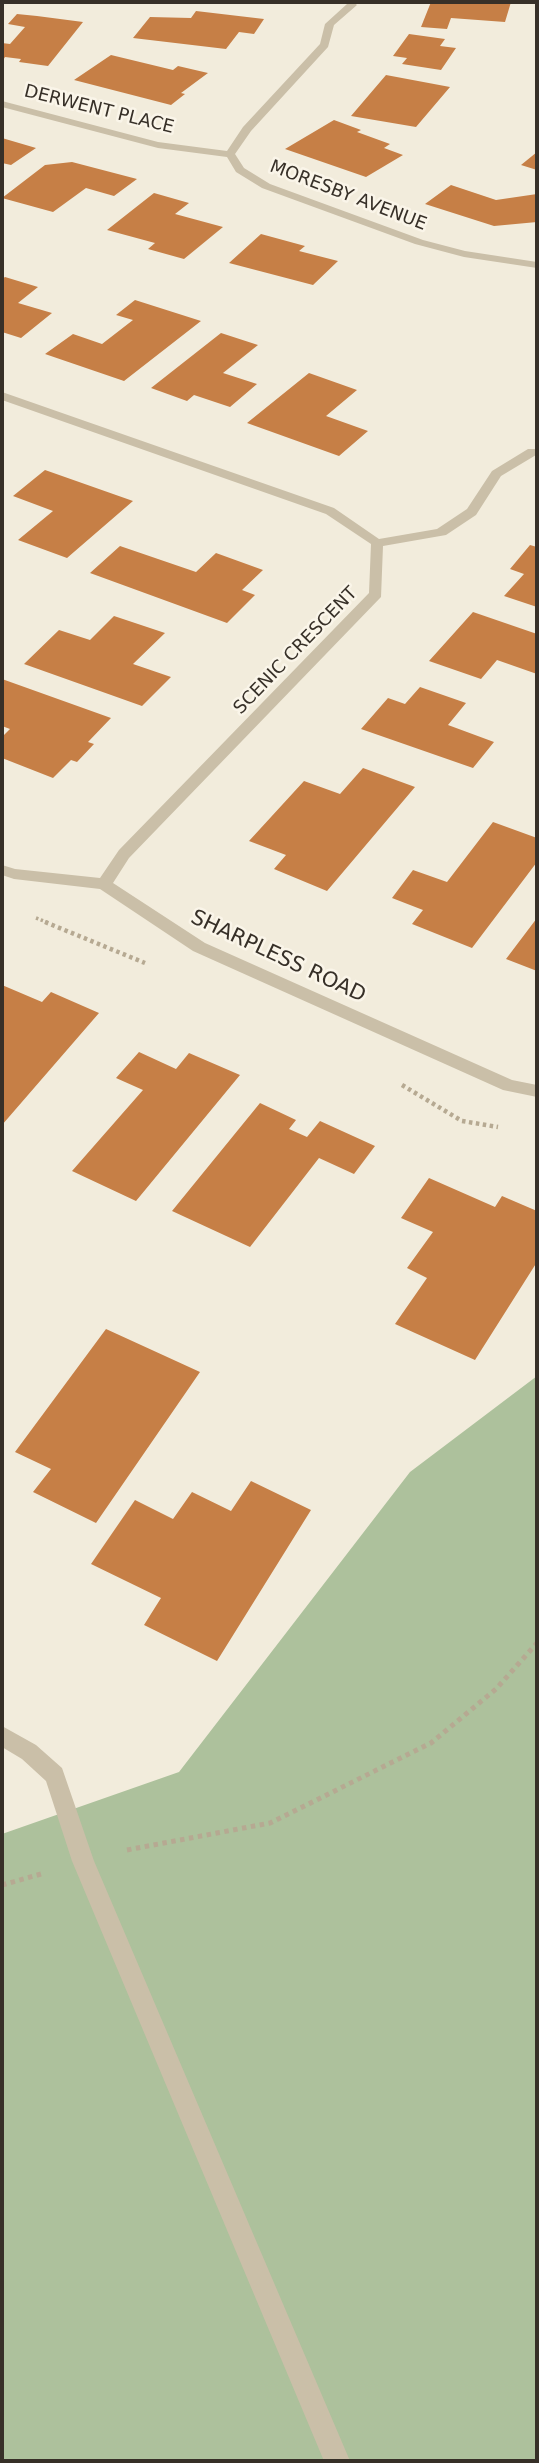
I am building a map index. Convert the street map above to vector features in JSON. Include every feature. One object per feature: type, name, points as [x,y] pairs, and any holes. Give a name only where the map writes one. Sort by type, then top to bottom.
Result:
[{"type":"street","points":[[230,154],[247,130],[325,45],[330,24],[352,5],[349,2]]},
{"type":"street","name":"DERWENT PLACE","points":[[2,104],[158,145],[230,154]]},
{"type":"street","name":"MORESBY AVENUE","points":[[230,154],[240,170],[266,186],[419,242],[464,254],[537,265]]},
{"type":"street","points":[[2,396],[330,511],[377,543],[441,532],[472,512],[496,474],[532,452]]},
{"type":"street","name":"SCENIC CRESCENT","points":[[104,884],[124,854],[376,594],[377,543]]},
{"type":"street","name":"SHARPLESS ROAD","points":[[2,870],[104,884],[199,947],[509,1086],[537,1091]]},
{"type":"street","points":[[2,1735],[29,1752],[55,1775],[83,1861],[337,2461]]},
{"type":"path","points":[[2,1885],[106,1854],[270,1823],[431,1743],[496,1689],[537,1643]]},
{"type":"green space","points":[[537,1376],[537,2461],[2,2461],[2,1834],[179,1772],[410,1472]]},
{"type":"building","points":[[431,2],[511,2],[505,22],[451,18],[447,29],[421,27]]},
{"type":"building","points":[[196,11],[264,19],[254,34],[239,32],[226,49],[133,38],[150,17],[191,18]]},
{"type":"building","points":[[17,14],[83,22],[48,66],[5,57],[2,62],[2,43],[10,44],[25,27],[8,24]]},
{"type":"building","points":[[409,34],[445,39],[440,46],[456,48],[441,70],[402,64],[407,58],[393,56]]},
{"type":"building","points":[[111,55],[173,70],[178,66],[208,73],[181,93],[185,94],[171,105],[74,80]]},
{"type":"building","points":[[386,75],[450,87],[416,127],[351,116]]},
{"type":"building","points":[[334,120],[390,144],[384,148],[403,155],[366,177],[285,149]]},
{"type":"building","points":[[2,138],[36,148],[11,165],[2,163]]},
{"type":"building","points":[[537,152],[537,170],[521,165]]},
{"type":"building","points":[[72,162],[137,179],[114,196],[86,188],[53,212],[2,198],[45,165]]},
{"type":"building","points":[[451,185],[496,200],[537,194],[537,222],[494,226],[425,204]]},
{"type":"building","points":[[154,193],[189,203],[175,214],[223,227],[184,259],[148,249],[155,243],[107,230]]},
{"type":"building","points":[[261,234],[305,246],[299,251],[338,261],[313,285],[229,263]]},
{"type":"building","points":[[5,277],[38,287],[18,303],[52,313],[21,338],[2,332],[2,279]]},
{"type":"building","points":[[135,300],[201,321],[124,381],[45,354],[73,334],[102,344],[133,320],[116,315]]},
{"type":"building","points":[[221,333],[258,345],[223,373],[257,384],[230,407],[194,395],[187,401],[151,388]]},
{"type":"building","points":[[309,373],[357,390],[326,416],[368,431],[339,456],[247,423]]},
{"type":"building","points":[[45,470],[133,501],[67,558],[18,540],[53,511],[13,496]]},
{"type":"building","points":[[530,545],[537,547],[537,607],[504,596],[524,574],[510,569]]},
{"type":"building","points":[[120,546],[196,572],[216,553],[263,570],[242,590],[255,595],[227,623],[90,573]]},
{"type":"building","points":[[473,612],[537,634],[537,674],[497,660],[481,679],[429,661]]},
{"type":"building","points":[[114,616],[165,633],[133,664],[171,677],[142,706],[24,664],[59,630],[90,640]]},
{"type":"building","points":[[2,679],[111,718],[88,742],[94,744],[77,762],[71,760],[53,778],[2,758],[2,737],[10,729],[2,726]]},
{"type":"building","points":[[420,687],[466,703],[448,725],[494,742],[473,768],[361,729],[388,698],[405,704]]},
{"type":"building","points":[[363,768],[415,787],[327,891],[274,869],[286,855],[249,841],[304,781],[340,794]]},
{"type":"building","points":[[493,822],[537,838],[537,862],[472,948],[412,924],[423,910],[392,898],[413,870],[447,882]]},
{"type":"building","points":[[537,918],[537,971],[506,959]]},
{"type":"building","points":[[2,985],[42,1002],[51,992],[99,1013],[2,1125]]},
{"type":"building","points":[[139,1052],[176,1069],[189,1053],[240,1075],[136,1201],[72,1171],[143,1090],[116,1078]]},
{"type":"building","points":[[260,1103],[296,1120],[289,1129],[307,1137],[320,1121],[375,1146],[354,1174],[319,1158],[250,1247],[172,1211]]},
{"type":"building","points":[[429,1178],[495,1207],[502,1196],[537,1211],[537,1262],[475,1360],[395,1324],[427,1278],[407,1268],[433,1232],[401,1218]]},
{"type":"building","points":[[106,1329],[200,1372],[96,1523],[33,1492],[51,1469],[15,1452]]},
{"type":"building","points":[[251,1481],[311,1510],[217,1661],[144,1625],[161,1598],[91,1564],[135,1500],[173,1519],[192,1492],[231,1511]]}]
